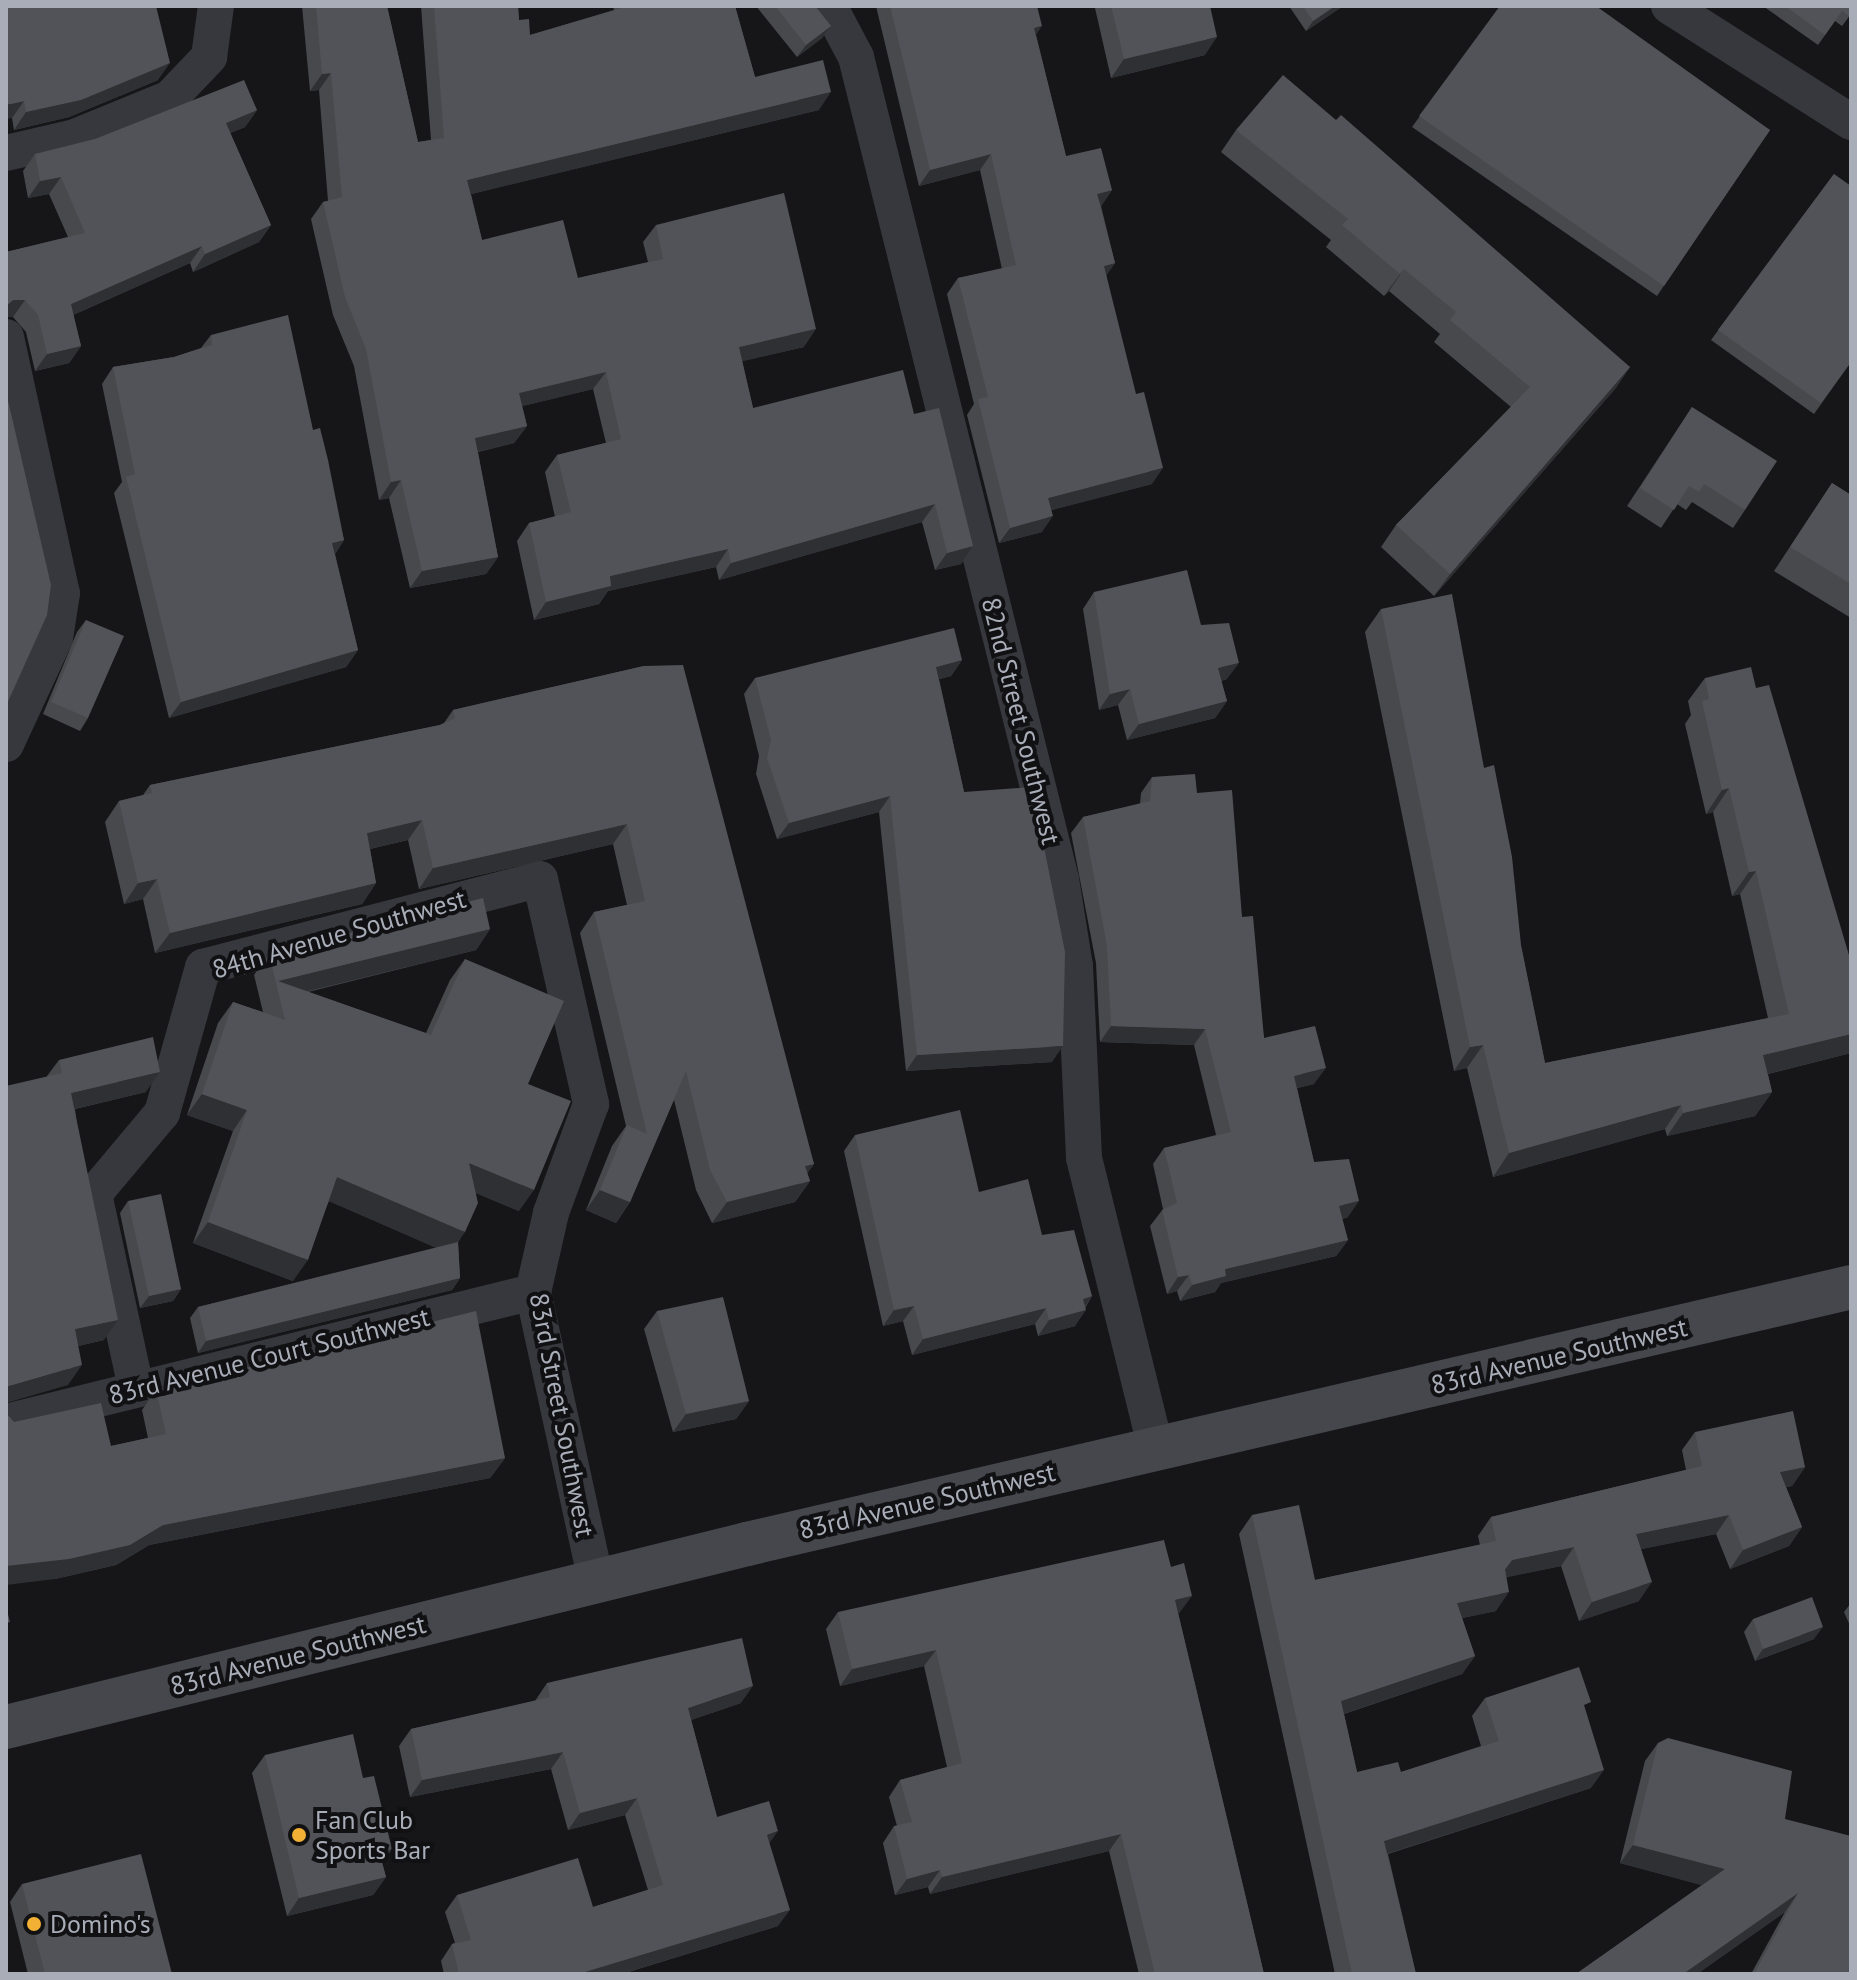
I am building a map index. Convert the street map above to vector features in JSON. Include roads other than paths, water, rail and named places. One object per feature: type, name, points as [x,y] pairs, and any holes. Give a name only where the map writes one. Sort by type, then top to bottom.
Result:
[{"type":"street","points":[[6,153],[75,137],[170,98],[209,57],[216,6]]},
{"type":"street","name":"82nd Street Southwest","points":[[829,6],[856,57],[1061,879],[1075,966],[1084,1158],[1156,1448]]},
{"type":"street","points":[[1669,6],[1851,122]]},
{"type":"street","points":[[6,337],[62,593],[55,638],[6,744]]},
{"type":"street","name":"83rd Street Southwest","points":[[540,879],[591,1104],[551,1213],[533,1292],[596,1580]]},
{"type":"street","name":"84th Avenue Southwest","points":[[136,1388],[94,1194],[162,1113],[203,967],[540,879]]},
{"type":"street","name":"83rd Avenue Southwest","points":[[6,1727],[596,1580],[1851,1287]]},
{"type":"street","name":"83rd Avenue Court Southwest","points":[[6,1422],[533,1292]]},
{"type":"place","name":"Fan Club Sports Bar","points":[[299,1835]]},
{"type":"place","name":"Domino's","points":[[34,1924]]}]
